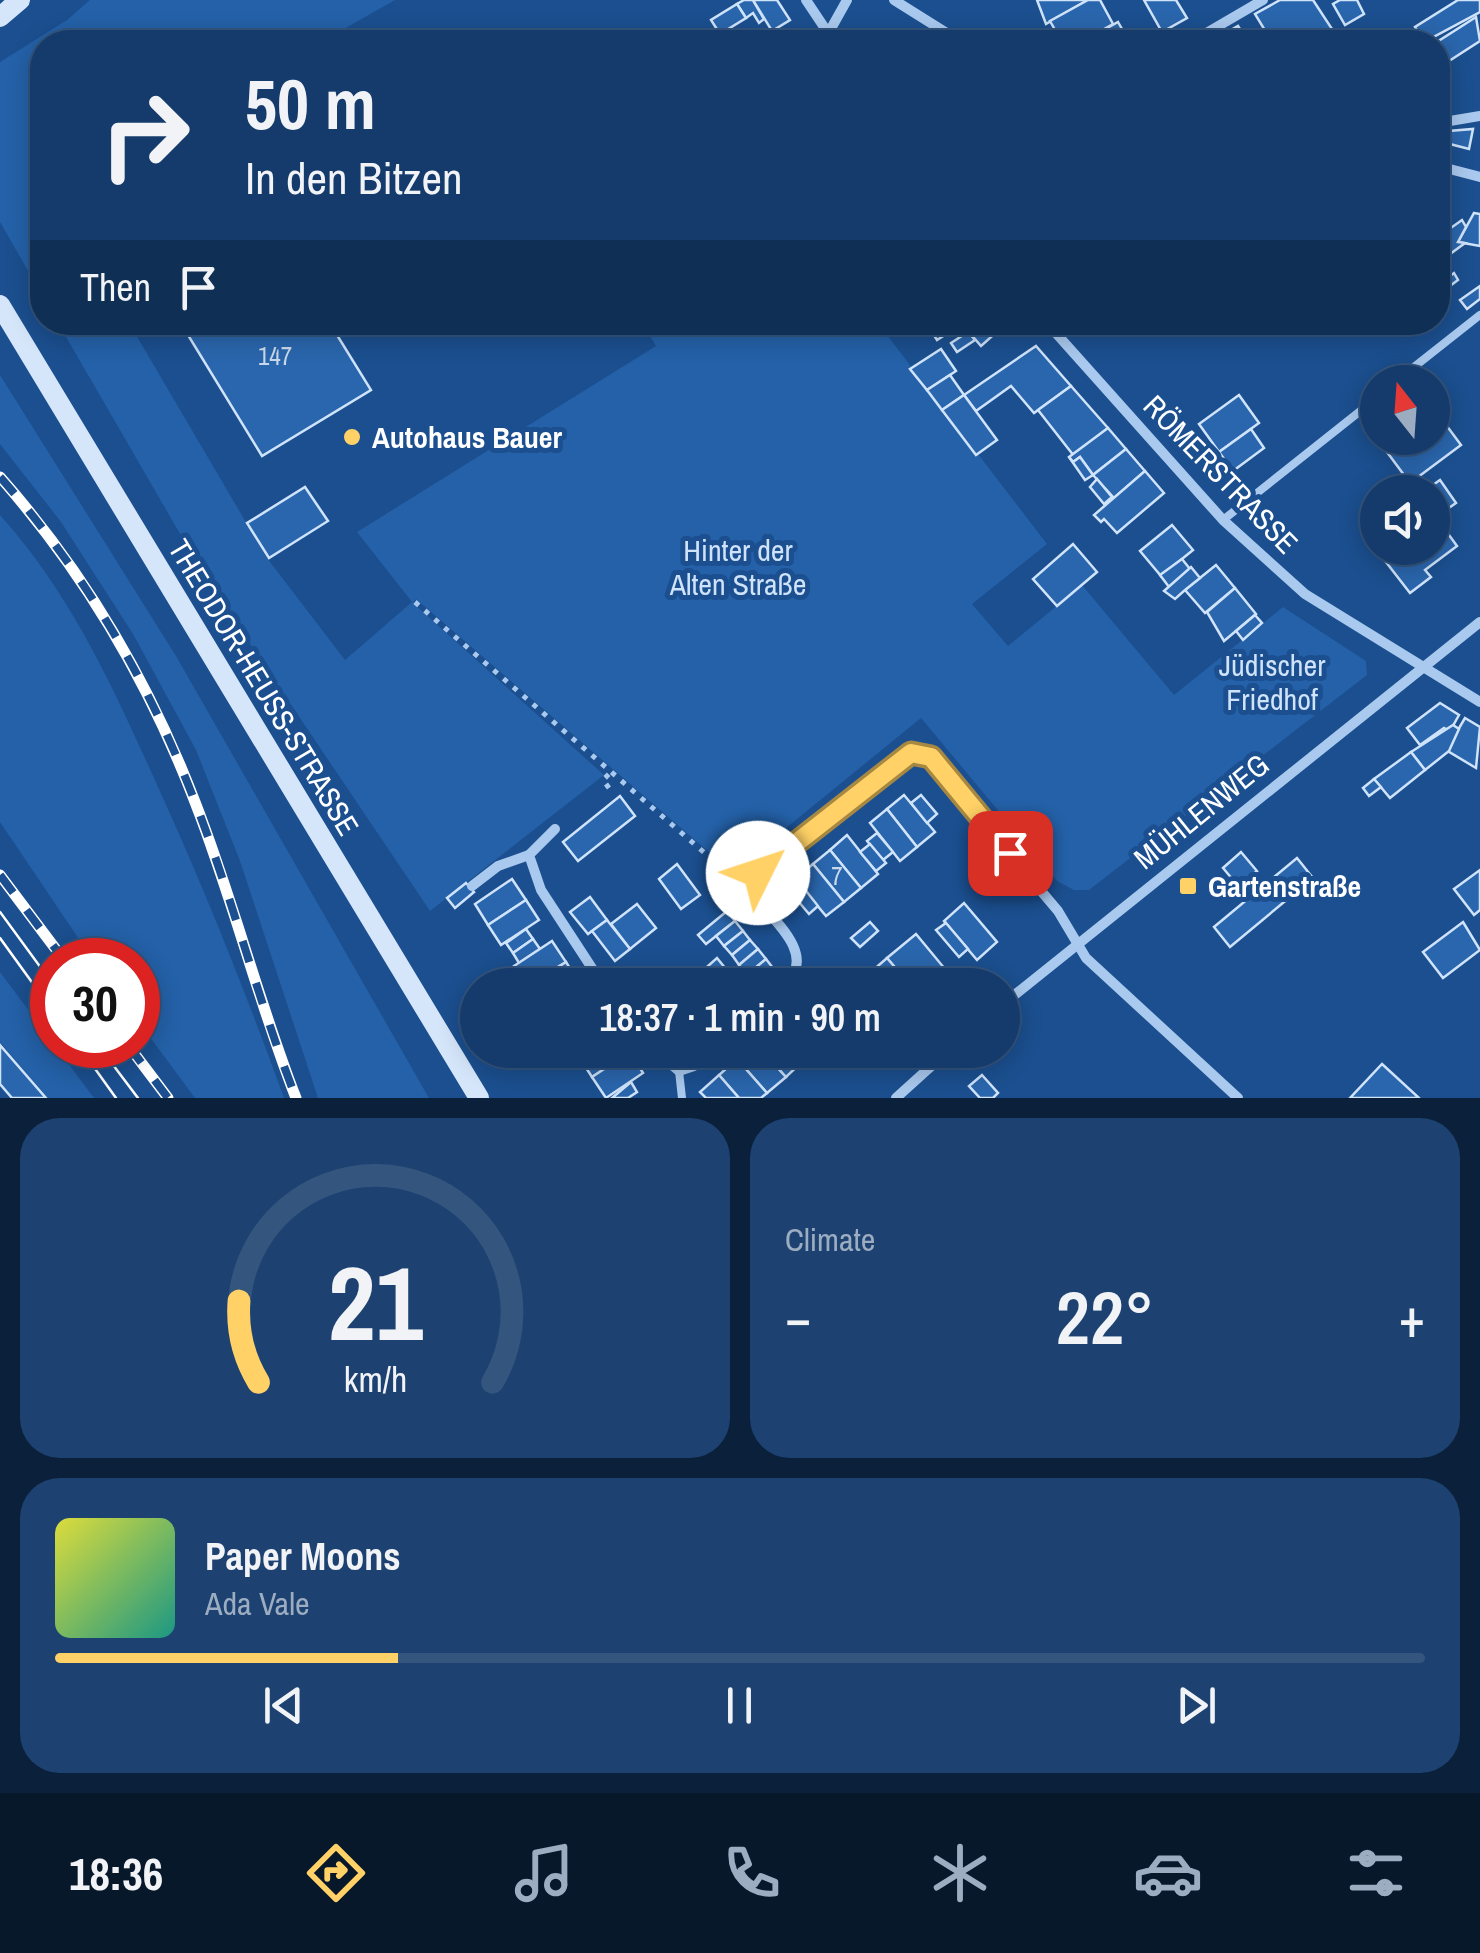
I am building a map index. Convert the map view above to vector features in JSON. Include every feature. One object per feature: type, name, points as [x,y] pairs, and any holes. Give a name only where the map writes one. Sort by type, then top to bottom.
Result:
[{"type":"main road","points":[[0,17],[20,0]]},
{"type":"main road","name":"THEODOR-HEUSS-STRASSE","points":[[0,305],[478,1098]]},
{"type":"street","points":[[806,0],[826,30]]},
{"type":"street","points":[[834,30],[847,0]]},
{"type":"street","points":[[894,0],[942,30]]},
{"type":"street","points":[[1212,30],[1263,0]]},
{"type":"street","points":[[1450,121],[1480,116]]},
{"type":"street","points":[[1450,169],[1480,177]]},
{"type":"street","name":"RÖMERSTRASSE","points":[[1058,335],[1223,520],[1305,594],[1480,702]]},
{"type":"street","name":"MÜHLENWEG","points":[[1020,990],[1480,622]]},
{"type":"street","points":[[797,968],[791,940],[756,899],[756,881],[764,866],[898,759],[911,753],[931,757],[1058,911],[1086,958],[1238,1098]]},
{"type":"street","points":[[472,886],[498,866],[529,855],[555,829]]},
{"type":"street","points":[[529,855],[541,890],[592,968]]},
{"type":"street","points":[[675,1068],[688,1068]]},
{"type":"street","points":[[896,1098],[929,1068]]},
{"type":"lane","points":[[1417,365],[1480,315]]},
{"type":"lane","points":[[1223,520],[1360,410]]},
{"type":"lane","points":[[679,1071],[682,1098]]},
{"type":"path","points":[[416,602],[729,874],[756,881]]},
{"type":"path","points":[[609,788],[603,780],[613,770]]},
{"type":"green space","points":[[90,0],[395,0],[342,30],[51,30]]},
{"type":"green space","points":[[30,43],[30,274],[0,222],[0,62]]},
{"type":"green space","name":"Hinter der Alten Straße","points":[[65,335],[136,335],[267,558],[345,660],[412,602],[357,532],[656,346],[649,335],[887,335],[1047,544],[972,604],[1008,646],[1082,585],[1174,695],[1283,607],[1366,661],[1367,675],[1089,890],[1074,890],[1057,881],[921,718],[732,872],[416,599],[413,603],[604,775],[430,911],[205,577]]},
{"type":"green space","points":[[0,375],[176,656],[429,1098],[318,1098],[240,861],[196,750],[133,634],[61,522],[0,444]]},
{"type":"green space","points":[[0,515],[68,607],[122,708],[206,897],[284,1098],[195,1098],[160,1051],[160,938],[78,938],[0,822]]},
{"type":"green space","points":[[0,972],[30,1012],[30,1068],[72,1068],[94,1098],[48,1098],[0,1042]]},
{"type":"building","points":[[753,0],[764,19],[759,23],[753,13],[746,18],[737,4]]},
{"type":"building","points":[[753,0],[777,0],[790,20],[771,30]]},
{"type":"building","points":[[1037,0],[1088,0],[1046,24]]},
{"type":"building","points":[[1088,0],[1100,0],[1113,24],[1102,30],[1055,30],[1050,21]]},
{"type":"building","points":[[1144,0],[1176,0],[1187,18],[1161,30]]},
{"type":"building","points":[[1280,0],[1313,0],[1333,30],[1265,30],[1255,14]]},
{"type":"building","points":[[1357,0],[1364,14],[1345,25],[1333,4]]},
{"type":"building","points":[[1458,0],[1480,0],[1480,12],[1446,30],[1415,27]]},
{"type":"building","points":[[737,4],[746,18],[726,30],[717,30],[711,20]]},
{"type":"building","points":[[1476,17],[1480,41],[1450,60],[1450,34]]},
{"type":"building","points":[[1118,22],[1123,30],[1104,30]]},
{"type":"building","points":[[1473,129],[1469,149],[1450,144],[1450,131]]},
{"type":"building","points":[[1474,213],[1480,214],[1480,246],[1458,242]]},
{"type":"building","points":[[1462,220],[1466,227],[1458,242],[1465,243],[1450,254],[1450,228]]},
{"type":"building","points":[[1480,286],[1480,299],[1467,309],[1460,300]]},
{"type":"building","points":[[188,335],[337,335],[371,390],[262,456]]},
{"type":"building","points":[[963,335],[975,340],[957,352],[951,343]]},
{"type":"building","points":[[972,335],[993,335],[981,346]]},
{"type":"building","points":[[1036,346],[1071,386],[1034,413],[1011,386],[976,411],[964,395]]},
{"type":"building","points":[[941,349],[956,371],[927,390],[910,369]]},
{"type":"building","points":[[950,375],[964,395],[942,410],[927,390]]},
{"type":"building","points":[[1071,386],[1108,428],[1074,456],[1038,410]]},
{"type":"building","points":[[964,395],[997,440],[976,455],[942,410]]},
{"type":"building","points":[[1239,395],[1259,423],[1219,452],[1199,424]]},
{"type":"building","points":[[1108,428],[1126,449],[1093,475],[1080,457],[1073,462],[1069,457]]},
{"type":"building","points":[[1251,429],[1264,448],[1233,471],[1219,452]]},
{"type":"building","points":[[1450,430],[1461,445],[1450,453]]},
{"type":"building","points":[[1126,449],[1145,471],[1114,498],[1093,475]]},
{"type":"building","points":[[1389,455],[1448,455],[1421,475],[1404,475]]},
{"type":"building","points":[[1069,457],[1073,462],[1080,457],[1093,475],[1085,480]]},
{"type":"building","points":[[1145,471],[1164,493],[1117,533],[1104,519],[1101,522],[1094,515]]},
{"type":"building","points":[[1097,479],[1112,497],[1104,504],[1090,487]]},
{"type":"building","points":[[305,487],[328,521],[269,558],[247,523]]},
{"type":"building","points":[[1172,525],[1193,550],[1161,576],[1140,551]]},
{"type":"building","points":[[1073,544],[1097,572],[1057,606],[1033,579]]},
{"type":"building","points":[[1182,559],[1190,569],[1169,587],[1160,575]]},
{"type":"building","points":[[1216,565],[1235,588],[1205,613],[1185,590]]},
{"type":"building","points":[[1388,565],[1432,565],[1425,570],[1431,577],[1410,593]]},
{"type":"building","points":[[1191,567],[1200,578],[1175,599],[1164,591]]},
{"type":"building","points":[[1235,588],[1256,614],[1224,641],[1207,612]]},
{"type":"building","points":[[1255,615],[1262,623],[1243,640],[1236,631]]},
{"type":"building","points":[[1440,703],[1459,715],[1450,731],[1444,728],[1420,745],[1407,728]]},
{"type":"building","points":[[1465,718],[1480,727],[1476,768],[1446,750]]},
{"type":"building","points":[[1453,725],[1459,729],[1449,751],[1425,770],[1411,752]]},
{"type":"building","points":[[1411,752],[1425,770],[1390,798],[1374,779]]},
{"type":"building","points":[[1374,779],[1381,787],[1369,796],[1363,788]]},
{"type":"building","points":[[904,795],[935,832],[917,847],[887,809]]},
{"type":"building","points":[[921,795],[937,814],[927,823],[911,803]]},
{"type":"building","points":[[620,796],[635,816],[578,861],[563,842]]},
{"type":"building","points":[[887,809],[917,847],[900,861],[870,823]]},
{"type":"building","points":[[877,833],[893,852],[883,860],[867,841]]},
{"type":"building","points":[[847,835],[878,874],[861,888],[830,850]]},
{"type":"building","points":[[870,844],[886,863],[876,871],[860,852]]},
{"type":"building","points":[[830,850],[861,888],[844,902],[813,864]]},
{"type":"building","points":[[1241,852],[1257,871],[1239,887],[1223,868]]},
{"type":"building","points":[[1297,858],[1313,878],[1230,947],[1214,927]]},
{"type":"building","points":[[677,864],[700,895],[681,909],[659,879]]},
{"type":"building","points":[[813,864],[844,902],[826,916],[795,879]]},
{"type":"building","points":[[1480,870],[1480,910],[1474,915],[1454,889]]},
{"type":"building","points":[[512,879],[526,900],[488,925],[475,904]]},
{"type":"building","points":[[466,883],[474,892],[455,908],[447,898]]},
{"type":"building","points":[[803,887],[818,906],[809,914],[793,895]]},
{"type":"building","points":[[590,897],[607,920],[588,934],[570,912]]},
{"type":"building","points":[[526,900],[539,920],[501,945],[488,925]]},
{"type":"building","points":[[964,903],[997,942],[977,960],[944,921]]},
{"type":"building","points":[[637,904],[656,928],[630,949],[611,924]]},
{"type":"building","points":[[727,911],[735,921],[706,944],[698,935]]},
{"type":"building","points":[[607,920],[630,949],[615,961],[592,931]]},
{"type":"building","points":[[735,921],[743,931],[724,946],[716,936]]},
{"type":"building","points":[[870,922],[878,931],[860,947],[851,938]]},
{"type":"building","points":[[1463,922],[1480,950],[1443,978],[1423,952]]},
{"type":"building","points":[[946,923],[968,949],[959,957],[936,930]]},
{"type":"building","points":[[526,929],[533,939],[513,953],[506,943]]},
{"type":"building","points":[[743,931],[750,940],[732,955],[724,946]]},
{"type":"building","points":[[916,934],[944,968],[896,968],[887,958]]},
{"type":"building","points":[[533,939],[540,949],[519,963],[513,953]]},
{"type":"building","points":[[750,940],[758,949],[739,965],[732,955]]},
{"type":"building","points":[[552,941],[566,962],[556,968],[514,966]]},
{"type":"building","points":[[758,949],[766,959],[755,968],[739,965]]},
{"type":"building","points":[[717,958],[725,968],[706,968]]},
{"type":"building","points":[[887,958],[896,968],[876,968]]},
{"type":"building","points":[[766,959],[773,968],[755,968]]},
{"type":"building","points":[[0,1045],[46,1098],[12,1098],[0,1084]]},
{"type":"building","points":[[1382,1064],[1419,1098],[1350,1098]]},
{"type":"building","points":[[586,1068],[606,1068],[592,1077]]},
{"type":"building","points":[[606,1068],[640,1068],[643,1073],[606,1098],[592,1077]]},
{"type":"building","points":[[727,1068],[745,1068],[767,1093],[761,1098],[739,1098],[719,1075]]},
{"type":"building","points":[[745,1068],[778,1068],[786,1077],[767,1093]]},
{"type":"building","points":[[778,1068],[796,1068],[786,1077]]},
{"type":"building","points":[[719,1075],[739,1098],[706,1098],[700,1092]]},
{"type":"building","points":[[982,1075],[998,1093],[993,1098],[980,1098],[969,1086]]},
{"type":"building","points":[[631,1082],[637,1092],[628,1098],[612,1098]]},
{"type":"tram line","points":[[0,912],[30,953]]},
{"type":"tram line","points":[[0,938],[30,980]]},
{"type":"tram line","points":[[94,1068],[116,1098]]},
{"type":"tram line","points":[[115,1068],[138,1098]]},
{"type":"railway","points":[[0,477],[87,590],[157,714],[209,839],[296,1098]]},
{"type":"railway","points":[[0,875],[47,938]]},
{"type":"railway","points":[[145,1068],[168,1098]]},
{"type":"place","name":"Autohaus Bauer","points":[[352,437]]},
{"type":"place","name":"Gartenstraße","points":[[1188,886]]},
{"type":"route","points":[[758,873],[898,759],[911,753],[924,752],[931,757],[1010,853]]},
{"type":"park label","name":"Jüdischer Friedhof","points":[[1272,682]]}]
